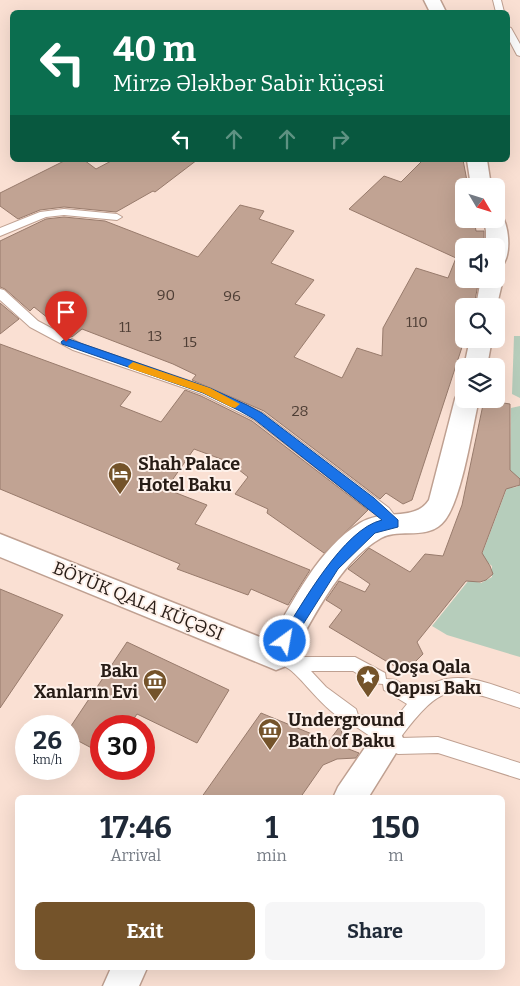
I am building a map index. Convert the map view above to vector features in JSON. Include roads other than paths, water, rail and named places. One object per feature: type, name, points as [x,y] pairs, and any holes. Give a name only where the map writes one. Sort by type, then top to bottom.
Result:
[{"type":"street","points":[[478,162],[481,178]]},
{"type":"street","points":[[285,660],[334,566],[370,529],[381,525],[422,523],[438,512],[466,408]]},
{"type":"street","name":"BÖYÜK QALA KÜÇƏSI","points":[[0,545],[285,660]]},
{"type":"street","points":[[351,795],[388,740]]},
{"type":"street","points":[[121,986],[129,970]]},
{"type":"lane","points":[[510,34],[520,53]]},
{"type":"lane","points":[[0,232],[44,214],[64,212],[117,217]]},
{"type":"lane","points":[[0,293],[34,324],[77,347],[206,391],[258,416],[384,512],[394,524]]},
{"type":"lane","points":[[285,660],[355,664],[417,702]]},
{"type":"lane","points":[[285,660],[320,692],[388,740],[404,747],[438,745],[520,771]]},
{"type":"lane","points":[[388,740],[417,702],[440,686],[460,683],[520,701]]},
{"type":"place","name":"Shah Palace Hotel Baku","points":[[120,495]]},
{"type":"place","name":"Qoşa Qala Qapısı Bakı","points":[[368,698]]},
{"type":"place","name":"Bakı Xanların Evi","points":[[155,702]]},
{"type":"place","name":"Underground Bath of Baku","points":[[270,751]]}]
